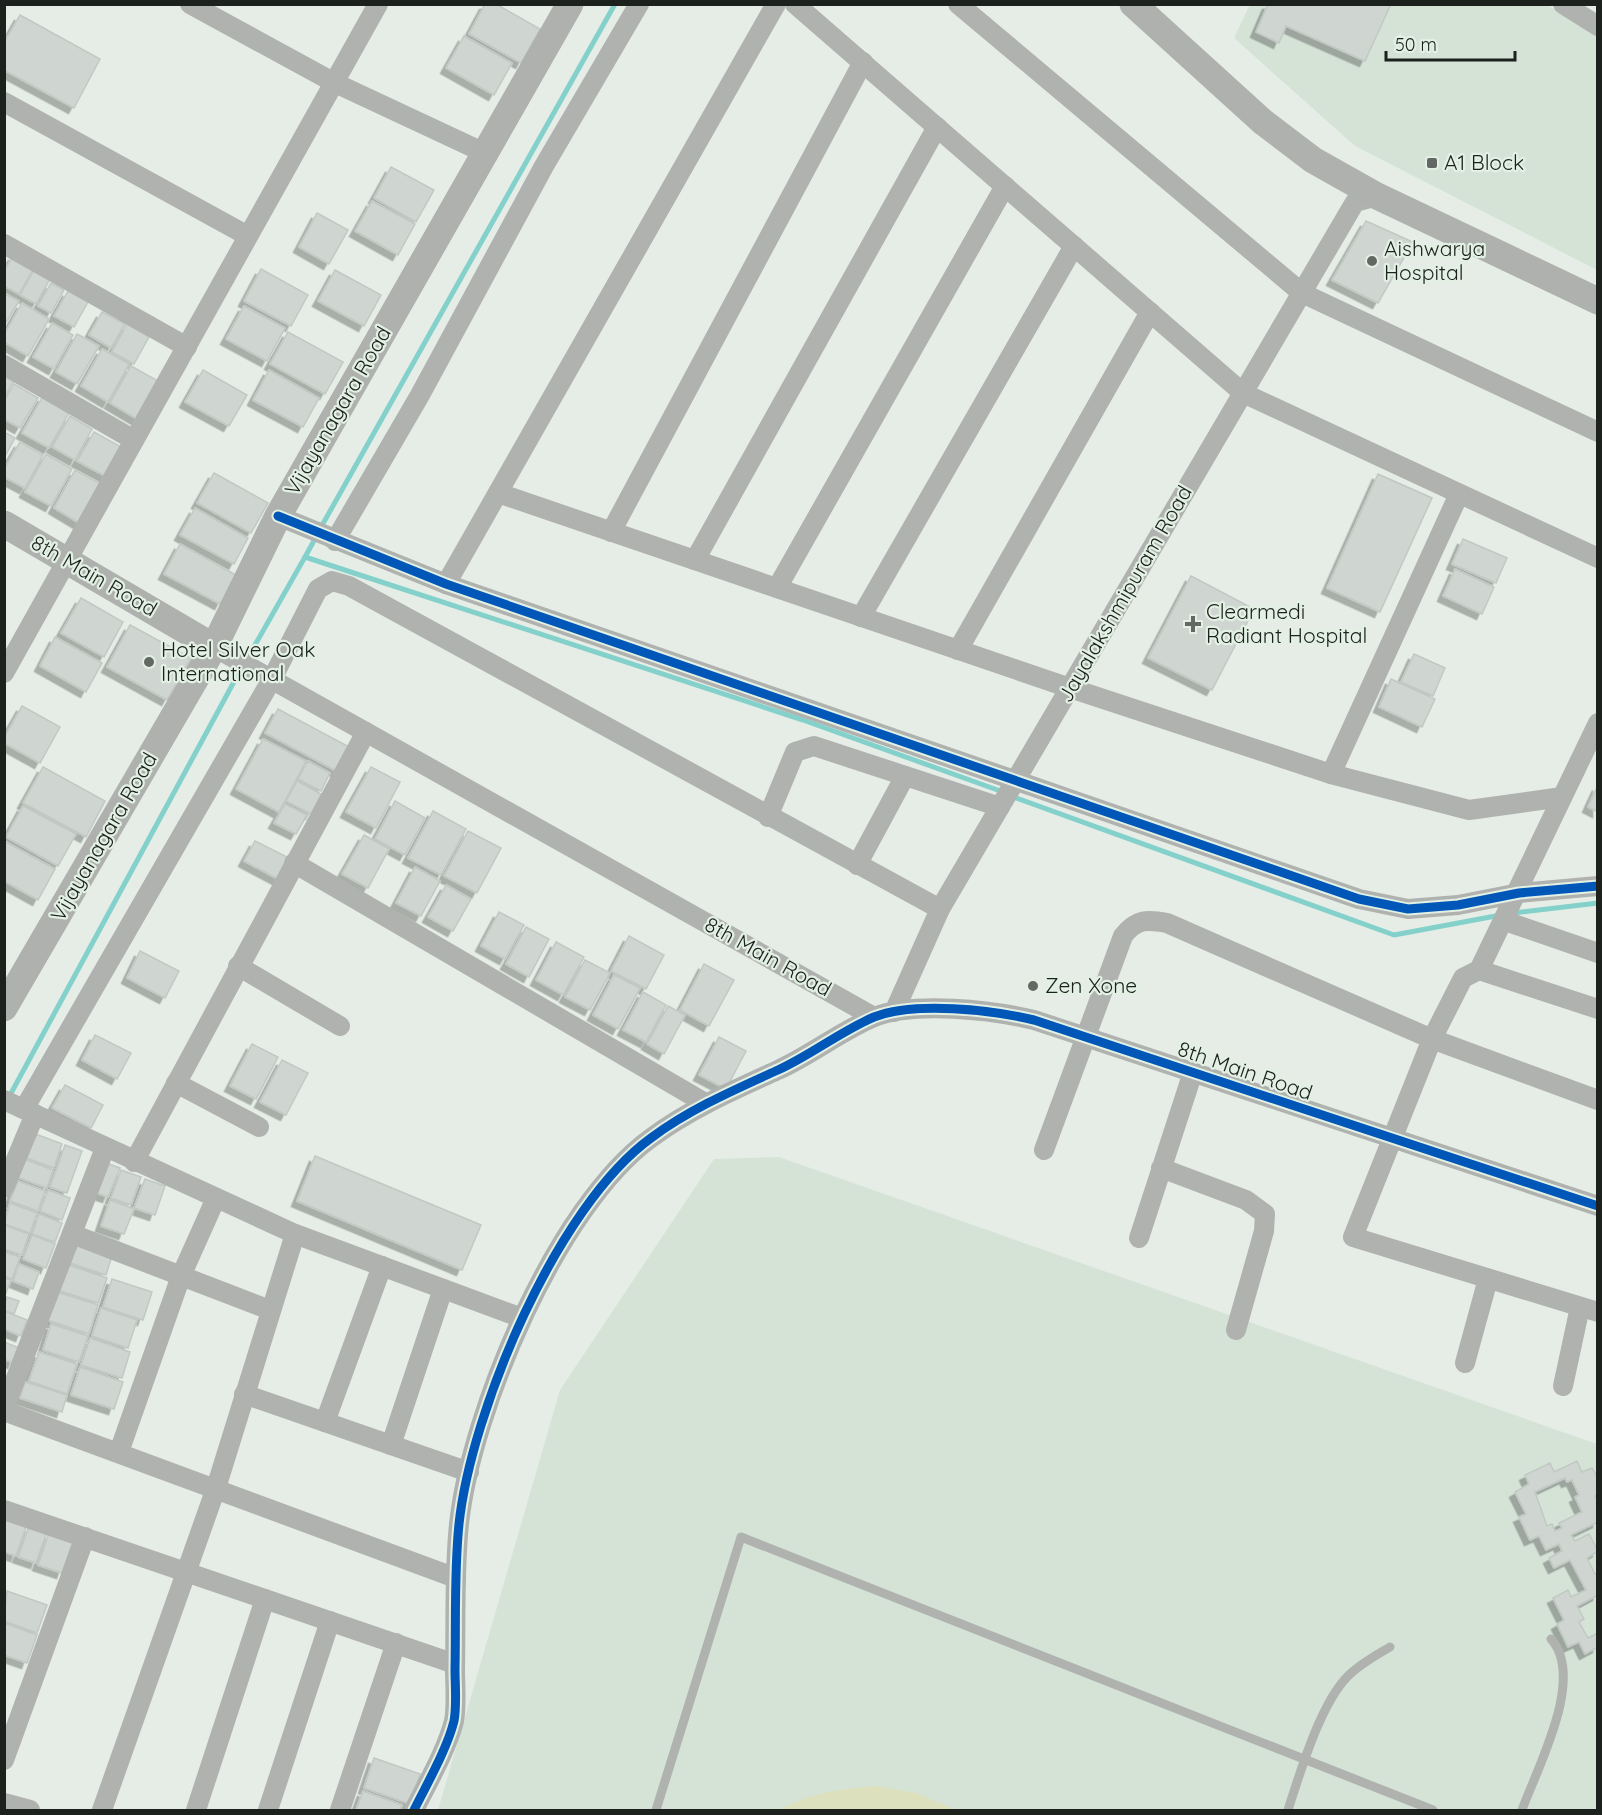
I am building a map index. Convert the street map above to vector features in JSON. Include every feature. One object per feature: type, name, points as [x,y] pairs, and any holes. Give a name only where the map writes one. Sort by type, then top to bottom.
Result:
[{"type":"street","points":[[190,4],[333,82],[487,154]]},
{"type":"street","points":[[4,673],[378,4]]},
{"type":"street","name":"Vijayanagara Road","points":[[4,1008],[214,647],[278,516],[487,154],[570,4]]},
{"type":"street","points":[[335,541],[420,395],[544,166],[639,4]]},
{"type":"street","points":[[446,584],[776,4]]},
{"type":"street","points":[[795,4],[1243,393],[1598,558]]},
{"type":"street","points":[[958,4],[1302,293],[1598,432]]},
{"type":"street","points":[[1563,4],[1598,26]]},
{"type":"street","points":[[1135,5],[1263,122],[1313,160],[1377,196],[1598,302]]},
{"type":"street","points":[[611,532],[863,62]]},
{"type":"street","points":[[4,102],[248,236]]},
{"type":"street","points":[[694,560],[937,127]]},
{"type":"street","points":[[777,588],[1005,186]]},
{"type":"street","name":"Jayalakshmipuram Road","points":[[894,1012],[940,909],[1355,202],[1377,196]]},
{"type":"street","points":[[4,244],[188,347]]},
{"type":"street","points":[[861,617],[1074,246]]},
{"type":"street","points":[[958,650],[1150,312]]},
{"type":"street","points":[[4,365],[134,440]]},
{"type":"street","points":[[498,493],[1070,688],[1331,774],[1469,810],[1562,797]]},
{"type":"street","points":[[1331,774],[1459,494]]},
{"type":"street","points":[[278,516],[446,584],[1359,899],[1408,909],[1458,905],[1519,893],[1598,886]]},
{"type":"street","name":"8th Main Road","points":[[4,524],[214,647],[874,1017],[894,1012],[966,1008],[1002,1012],[1087,1037],[1598,1206]]},
{"type":"street","points":[[4,1188],[30,1112],[272,679],[318,589],[332,580],[349,586],[940,909]]},
{"type":"street","points":[[1563,1386],[1589,1310],[1353,1237],[1432,1039],[1463,978],[1479,970],[1505,921],[1598,723]]},
{"type":"street","points":[[134,1162],[366,732]]},
{"type":"street","points":[[768,817],[795,752],[814,746],[1000,807]]},
{"type":"street","points":[[857,865],[905,776]]},
{"type":"street","points":[[294,863],[705,1104]]},
{"type":"street","points":[[1044,1150],[1123,936],[1131,926],[1147,919],[1167,923],[1432,1039],[1598,1100]]},
{"type":"street","points":[[1505,921],[1598,953]]},
{"type":"street","points":[[238,966],[340,1026]]},
{"type":"street","points":[[1479,970],[1598,1010]]},
{"type":"street","points":[[414,1810],[454,1720],[459,1524],[469,1472],[495,1384],[522,1318],[546,1269],[605,1182],[649,1139],[705,1104],[783,1067],[874,1017]]},
{"type":"street","points":[[1139,1238],[1193,1072]]},
{"type":"street","points":[[176,1083],[259,1126]]},
{"type":"street","points":[[4,1100],[294,1234],[522,1318]]},
{"type":"street","points":[[105,1148],[4,1410],[456,1578]]},
{"type":"street","points":[[1161,1168],[1246,1200],[1265,1214],[1264,1231],[1236,1330]]},
{"type":"street","points":[[119,1452],[181,1276],[216,1198]]},
{"type":"street","points":[[72,1234],[270,1310]]},
{"type":"street","points":[[102,1810],[216,1488],[294,1234]]},
{"type":"street","points":[[324,1422],[382,1266]]},
{"type":"street","points":[[1465,1363],[1488,1279]]},
{"type":"street","points":[[392,1445],[443,1289]]},
{"type":"street","points":[[244,1394],[469,1472]]},
{"type":"street","points":[[4,1510],[455,1664]]},
{"type":"street","points":[[4,1760],[85,1537]]},
{"type":"street","points":[[196,1810],[265,1599]]},
{"type":"street","points":[[268,1810],[330,1621]]},
{"type":"street","points":[[340,1810],[396,1643]]},
{"type":"street","points":[[4,1803],[30,1810]]},
{"type":"lane","points":[[656,1810],[741,1537],[1433,1810]]},
{"type":"lane","points":[[1522,1810],[1561,1700],[1564,1666],[1559,1649],[1551,1640]]},
{"type":"lane","points":[[1288,1810],[1304,1760],[1333,1696],[1347,1677],[1390,1647]]},
{"type":"shaded area","points":[[1250,4],[1547,5],[1597,35],[1597,270],[1355,146],[1234,38]]},
{"type":"shaded area","points":[[779,1157],[1597,1444],[1597,1810],[438,1810],[560,1390],[714,1159]]},
{"type":"green space","points":[[878,1786],[916,1793],[956,1810],[778,1810],[802,1799],[826,1792]]},
{"type":"building","points":[[485,4],[496,4],[540,29],[521,63],[469,34]]},
{"type":"building","points":[[1268,4],[1391,4],[1365,61],[1286,26],[1279,43],[1256,32]]},
{"type":"building","points":[[20,15],[100,59],[74,108],[4,70],[4,43]]},
{"type":"building","points":[[464,36],[512,63],[494,95],[446,68]]},
{"type":"building","points":[[391,167],[434,190],[416,222],[374,198]]},
{"type":"building","points":[[372,201],[415,224],[398,255],[355,231]]},
{"type":"building","points":[[317,213],[348,230],[329,264],[299,247]]},
{"type":"building","name":"Aishwarya Hospital","points":[[1366,221],[1413,242],[1378,303],[1332,280]]},
{"type":"building","points":[[14,255],[35,266],[19,294],[4,286],[4,271]]},
{"type":"building","points":[[261,269],[308,295],[291,326],[244,301]]},
{"type":"building","points":[[34,270],[50,279],[36,304],[20,295]]},
{"type":"building","points":[[335,270],[381,295],[364,326],[318,301]]},
{"type":"building","points":[[51,283],[64,290],[51,313],[38,306]]},
{"type":"building","points":[[68,291],[88,302],[74,327],[54,316]]},
{"type":"building","points":[[4,293],[19,301],[4,326]]},
{"type":"building","points":[[22,303],[49,319],[28,356],[4,342],[4,335]]},
{"type":"building","points":[[244,306],[285,328],[267,361],[226,339]]},
{"type":"building","points":[[102,312],[125,324],[111,348],[89,335]]},
{"type":"building","points":[[52,323],[73,335],[54,369],[33,357]]},
{"type":"building","points":[[127,324],[149,337],[134,364],[112,352]]},
{"type":"building","points":[[288,332],[343,362],[325,394],[270,364]]},
{"type":"building","points":[[77,334],[99,346],[77,384],[56,372]]},
{"type":"building","points":[[102,349],[129,364],[108,402],[81,386]]},
{"type":"building","points":[[131,366],[158,381],[137,419],[110,403]]},
{"type":"building","points":[[203,370],[247,395],[229,426],[185,402]]},
{"type":"building","points":[[269,370],[319,398],[303,427],[253,400]]},
{"type":"building","points":[[4,376],[14,381],[4,397]]},
{"type":"building","points":[[14,384],[38,398],[20,428],[4,419],[4,402]]},
{"type":"building","points":[[43,396],[70,411],[49,448],[22,433]]},
{"type":"building","points":[[70,416],[92,429],[75,460],[52,447]]},
{"type":"building","points":[[4,432],[15,438],[4,458]]},
{"type":"building","points":[[94,432],[121,447],[105,476],[77,461]]},
{"type":"building","points":[[20,442],[43,455],[25,488],[4,477],[4,469]]},
{"type":"building","points":[[46,454],[72,469],[51,506],[25,492]]},
{"type":"building","points":[[75,470],[101,484],[79,523],[54,508]]},
{"type":"building","points":[[214,473],[268,503],[251,533],[197,503]]},
{"type":"building","points":[[1378,474],[1432,498],[1380,612],[1327,588]]},
{"type":"building","points":[[195,508],[248,538],[234,564],[180,535]]},
{"type":"building","points":[[1463,539],[1507,558],[1496,583],[1452,564]]},
{"type":"building","points":[[180,544],[236,575],[220,604],[164,574]]},
{"type":"building","points":[[1455,569],[1494,587],[1482,614],[1443,596]]},
{"type":"building","points":[[1191,576],[1254,609],[1212,690],[1148,658]]},
{"type":"building","points":[[81,598],[123,622],[104,657],[61,633]]},
{"type":"building","name":"Hotel Silver Oak International","points":[[130,625],[191,658],[167,700],[107,667]]},
{"type":"building","points":[[55,637],[102,663],[86,692],[40,666]]},
{"type":"building","points":[[1414,654],[1445,668],[1433,696],[1401,682]]},
{"type":"building","points":[[1391,679],[1435,699],[1422,727],[1379,707]]},
{"type":"building","points":[[22,706],[60,727],[40,763],[4,743],[4,738]]},
{"type":"building","points":[[278,709],[353,749],[340,773],[265,733]]},
{"type":"building","points":[[263,739],[306,761],[279,812],[236,789]]},
{"type":"building","points":[[308,761],[330,773],[321,791],[298,779]]},
{"type":"building","points":[[43,767],[105,801],[86,837],[23,803]]},
{"type":"building","points":[[371,767],[400,782],[376,828],[346,812]]},
{"type":"building","points":[[297,781],[321,794],[311,814],[286,801]]},
{"type":"building","points":[[1598,785],[1598,812],[1588,807]]},
{"type":"building","points":[[395,801],[425,818],[405,855],[375,839]]},
{"type":"building","points":[[285,804],[307,815],[296,834],[274,823]]},
{"type":"building","points":[[23,806],[76,834],[58,866],[6,837]]},
{"type":"building","points":[[433,811],[466,829],[441,875],[408,858]]},
{"type":"building","points":[[468,831],[501,848],[477,893],[444,876]]},
{"type":"building","points":[[364,835],[389,849],[368,888],[342,874]]},
{"type":"building","points":[[4,841],[55,869],[38,900],[4,881]]},
{"type":"building","points":[[255,841],[289,858],[278,879],[244,861]]},
{"type":"building","points":[[415,867],[440,881],[421,916],[396,903]]},
{"type":"building","points":[[446,885],[471,899],[453,931],[428,917]]},
{"type":"building","points":[[499,912],[524,925],[505,959],[481,946]]},
{"type":"building","points":[[526,927],[549,939],[529,977],[506,964]]},
{"type":"building","points":[[629,936],[664,955],[646,989],[611,971]]},
{"type":"building","points":[[556,942],[584,957],[563,995],[536,980]]},
{"type":"building","points":[[140,951],[179,971],[165,998],[127,978]]},
{"type":"building","points":[[585,960],[610,973],[590,1010],[565,997]]},
{"type":"building","points":[[704,964],[734,980],[709,1026],[680,1010]]},
{"type":"building","points":[[614,975],[640,988],[618,1029],[593,1015]]},
{"type":"building","points":[[643,992],[666,1005],[646,1042],[623,1030]]},
{"type":"building","points":[[668,1006],[685,1015],[664,1054],[647,1044]]},
{"type":"building","points":[[95,1035],[131,1053],[117,1079],[82,1060]]},
{"type":"building","points":[[719,1037],[746,1051],[726,1089],[699,1075]]},
{"type":"building","points":[[252,1044],[278,1057],[256,1099],[230,1086]]},
{"type":"building","points":[[282,1060],[308,1073],[286,1115],[260,1102]]},
{"type":"building","points":[[65,1085],[103,1105],[91,1128],[52,1108]]},
{"type":"building","points":[[33,1133],[62,1144],[54,1168],[24,1157]]},
{"type":"building","points":[[65,1145],[82,1151],[67,1193],[50,1187]]},
{"type":"building","points":[[315,1156],[481,1225],[462,1270],[297,1201]]},
{"type":"building","points":[[24,1159],[53,1170],[47,1188],[17,1177]]},
{"type":"building","points":[[101,1161],[120,1168],[108,1197],[91,1191]]},
{"type":"building","points":[[121,1170],[141,1177],[131,1205],[111,1198]]},
{"type":"building","points":[[145,1179],[165,1186],[155,1215],[134,1208]]},
{"type":"building","points":[[18,1181],[45,1191],[38,1211],[10,1201]]},
{"type":"building","points":[[48,1190],[70,1198],[62,1220],[40,1211]]},
{"type":"building","points":[[110,1200],[134,1209],[124,1234],[101,1226]]},
{"type":"building","points":[[10,1203],[37,1213],[30,1233],[4,1224]]},
{"type":"building","points":[[39,1214],[62,1223],[55,1242],[32,1234]]},
{"type":"building","points":[[4,1225],[29,1234],[22,1255],[4,1249]]},
{"type":"building","points":[[32,1235],[55,1244],[46,1268],[23,1259]]},
{"type":"building","points":[[76,1244],[112,1256],[106,1275],[70,1263]]},
{"type":"building","points":[[4,1252],[20,1257],[12,1279],[4,1276]]},
{"type":"building","points":[[19,1264],[39,1272],[33,1289],[13,1281]]},
{"type":"building","points":[[66,1264],[107,1278],[98,1303],[57,1290]]},
{"type":"building","points":[[4,1278],[11,1280],[4,1298]]},
{"type":"building","points":[[112,1279],[152,1292],[143,1320],[103,1307]]},
{"type":"building","points":[[57,1292],[98,1305],[89,1334],[47,1320]]},
{"type":"building","points":[[7,1297],[19,1301],[14,1314],[4,1310]]},
{"type":"building","points":[[101,1308],[137,1320],[128,1348],[92,1336]]},
{"type":"building","points":[[4,1311],[27,1320],[21,1336],[4,1329]]},
{"type":"building","points":[[51,1324],[88,1336],[79,1362],[43,1350]]},
{"type":"building","points":[[90,1338],[130,1352],[122,1378],[81,1365]]},
{"type":"building","points":[[4,1342],[19,1348],[13,1363],[4,1359]]},
{"type":"building","points":[[39,1352],[77,1364],[67,1394],[29,1381]]},
{"type":"building","points":[[80,1367],[123,1382],[114,1409],[71,1395]]},
{"type":"building","points":[[25,1382],[67,1395],[62,1412],[20,1398]]},
{"type":"building","points":[[1577,1461],[1582,1472],[1592,1468],[1598,1479],[1598,1495],[1595,1496],[1598,1502],[1598,1522],[1571,1535],[1575,1541],[1589,1534],[1598,1551],[1587,1558],[1595,1574],[1598,1572],[1598,1595],[1577,1606],[1584,1619],[1579,1622],[1588,1638],[1598,1633],[1598,1647],[1585,1654],[1579,1642],[1568,1647],[1557,1624],[1564,1620],[1553,1598],[1568,1590],[1571,1597],[1586,1590],[1570,1560],[1554,1568],[1549,1558],[1562,1551],[1559,1544],[1546,1550],[1539,1536],[1530,1540],[1519,1517],[1526,1514],[1515,1492],[1529,1484],[1525,1475],[1550,1463],[1554,1472]],"holes":[[[1565,1478],[1567,1482],[1572,1480],[1579,1495],[1575,1497],[1582,1512],[1559,1523],[1562,1528],[1555,1531],[1552,1524],[1547,1526],[1535,1492]]]},
{"type":"building","points":[[4,1516],[27,1524],[16,1556],[4,1552]]},
{"type":"building","points":[[29,1526],[47,1532],[36,1563],[18,1557]]},
{"type":"building","points":[[49,1533],[73,1541],[62,1573],[38,1565]]},
{"type":"building","points":[[7,1591],[47,1605],[37,1633],[4,1621]]},
{"type":"building","points":[[4,1623],[37,1635],[27,1663],[4,1655]]},
{"type":"building","points":[[374,1758],[420,1774],[410,1804],[364,1788]]},
{"type":"building","points":[[363,1791],[402,1805],[400,1810],[356,1810]]},
{"type":"waterway","points":[[320,529],[615,4]]},
{"type":"waterway","points":[[305,557],[316,537]]},
{"type":"waterway","points":[[247,659],[305,557],[803,720],[1003,792]]},
{"type":"waterway","points":[[9,1097],[242,667]]},
{"type":"waterway","points":[[1011,796],[1394,935],[1501,915]]},
{"type":"waterway","points":[[1513,913],[1598,903]]},
{"type":"cycle path","points":[[278,516],[446,584],[1359,899],[1408,909],[1458,905],[1519,893],[1598,886]]},
{"type":"cycle path","points":[[414,1810],[442,1755],[454,1721],[456,1560],[459,1524],[467,1478],[481,1426],[500,1370],[524,1314],[552,1260],[583,1211],[616,1169],[651,1138],[697,1109],[790,1064],[850,1029],[874,1017],[910,1009],[976,1010],[1034,1020],[1598,1206]]},
{"type":"place","name":"A1 Block","points":[[1432,163]]},
{"type":"place","name":"Aishwarya Hospital","points":[[1372,261]]},
{"type":"place","name":"Clearmedi Radiant Hospital","points":[[1193,624]]},
{"type":"place","name":"Hotel Silver Oak International","points":[[149,662]]},
{"type":"place","name":"Zen Xone","points":[[1033,986]]}]
